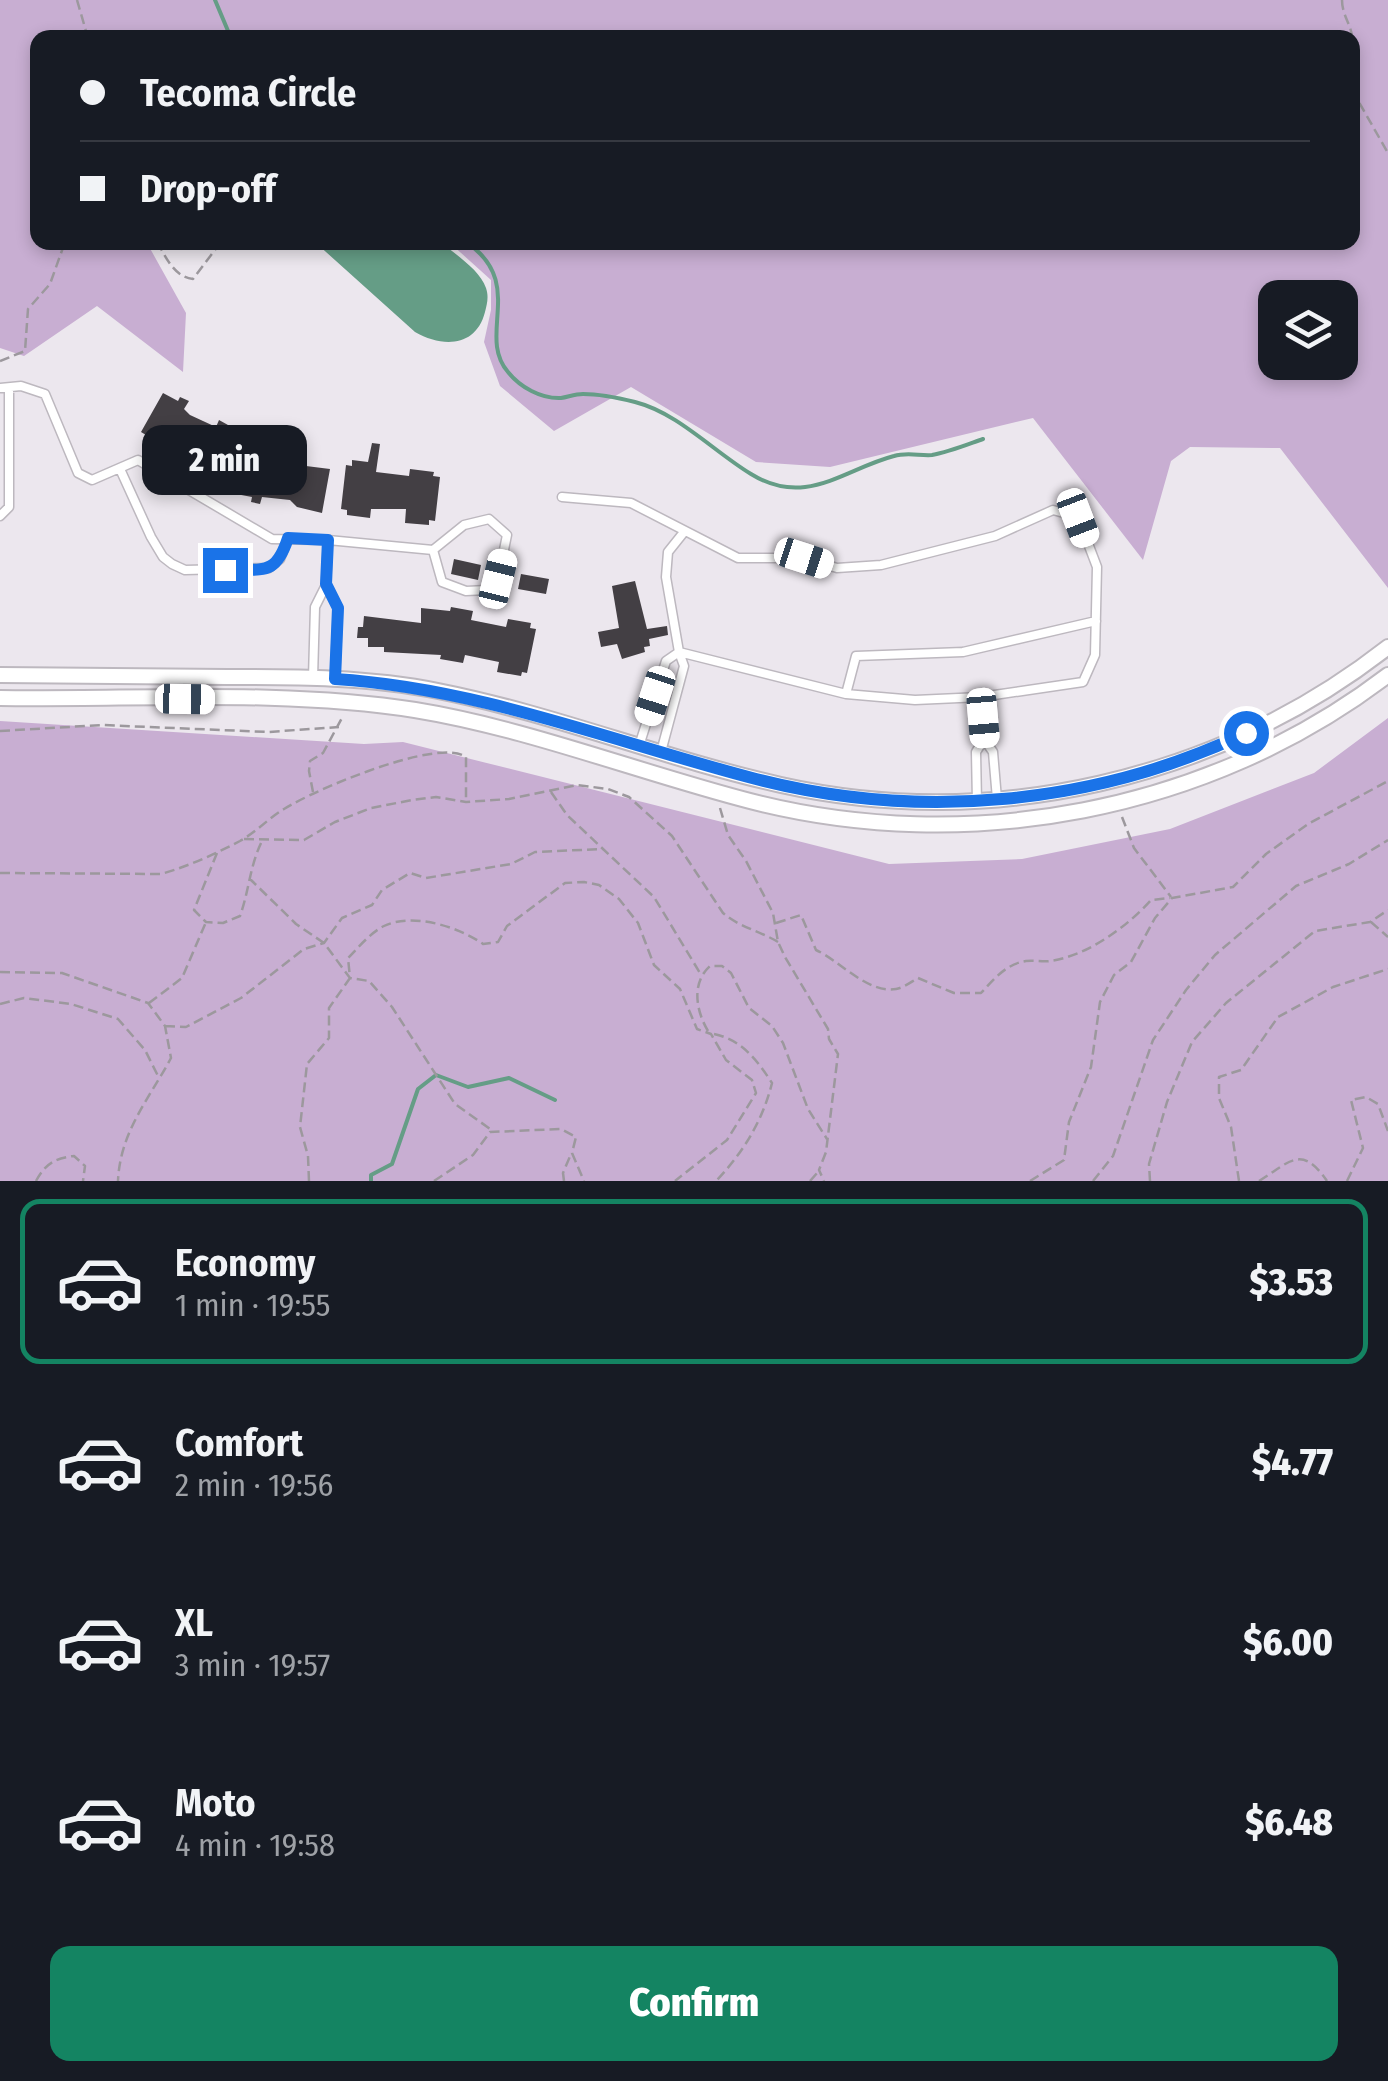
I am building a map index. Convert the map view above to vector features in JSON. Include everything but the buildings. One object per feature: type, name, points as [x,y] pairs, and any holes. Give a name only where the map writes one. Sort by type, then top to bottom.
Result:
[{"type":"street","points":[[0,675],[313,678],[437,690],[802,790],[894,801],[977,802],[1077,789],[1154,770],[1207,751],[1292,712],[1388,648]]},
{"type":"street","points":[[0,698],[313,700],[444,716],[751,801],[830,817],[910,825],[1000,822],[1070,813],[1137,798],[1225,768],[1302,731],[1388,676]]},
{"type":"street","points":[[313,678],[313,700]]},
{"type":"street","points":[[335,679],[335,702]]},
{"type":"street","points":[[1292,712],[1302,731]]},
{"type":"street","points":[[632,767],[639,746]]},
{"type":"street","points":[[656,774],[660,752]]},
{"type":"street","points":[[997,800],[1000,822]]},
{"type":"street","points":[[977,802],[978,823]]},
{"type":"lane","points":[[0,516],[9,507],[5,389],[21,386],[45,394],[78,473],[92,480],[138,460],[272,538],[433,550],[476,520],[488,519],[507,535],[498,579],[487,590],[466,591],[442,582],[433,550]]},
{"type":"lane","points":[[120,469],[163,557],[185,570],[269,568],[280,560],[288,538]]},
{"type":"lane","points":[[562,497],[632,503],[738,558],[804,558],[837,568],[881,565],[995,536],[1053,510],[1078,518],[1097,567],[1095,655],[1083,682],[981,698],[914,700],[846,694],[680,652],[666,661],[639,746]]},
{"type":"lane","points":[[660,752],[684,666],[666,576],[668,552],[684,532]]},
{"type":"lane","points":[[313,678],[315,607],[326,584],[328,540]]},
{"type":"lane","points":[[326,584],[337,602],[335,679]]},
{"type":"lane","points":[[846,694],[856,656],[963,652],[1096,621]]},
{"type":"lane","points":[[314,638],[336,638]]},
{"type":"lane","points":[[981,698],[984,740],[993,752],[997,800]]},
{"type":"lane","points":[[977,802],[976,752],[984,740]]},
{"type":"path","points":[[77,0],[86,30]]},
{"type":"path","points":[[1342,0],[1342,12],[1352,30]]},
{"type":"path","points":[[1360,104],[1388,153]]},
{"type":"path","points":[[0,360],[25,351],[28,309],[50,284],[62,250]]},
{"type":"path","points":[[162,250],[173,268],[193,279],[215,250]]},
{"type":"path","points":[[314,794],[310,761],[323,753],[343,716]]},
{"type":"path","points":[[0,731],[102,724],[268,732],[338,727]]},
{"type":"path","points":[[0,873],[161,874],[244,839],[286,808],[314,794],[404,758],[449,750],[466,756],[466,802]]},
{"type":"path","points":[[776,922],[801,915],[816,950],[877,988],[896,990],[918,978],[954,993],[982,992],[1000,972],[1023,961],[1051,961],[1086,949],[1134,919],[1150,900],[1233,887],[1266,854],[1308,824],[1388,781]]},
{"type":"path","points":[[244,839],[304,840],[371,808],[436,797],[466,802],[509,799],[577,784],[608,789],[629,798],[672,836],[723,913],[734,923],[778,942]]},
{"type":"path","points":[[549,790],[567,816],[654,897],[701,974]]},
{"type":"path","points":[[719,807],[728,835],[762,890],[776,922],[778,942],[838,1054],[827,1139],[819,1170],[810,1181]]},
{"type":"path","points":[[1122,817],[1134,848],[1172,898]]},
{"type":"path","points":[[218,852],[194,910],[206,922],[224,923],[240,916],[262,840]]},
{"type":"path","points":[[1094,1180],[1113,1156],[1153,1040],[1165,1018],[1215,955],[1296,886],[1349,864],[1388,840]]},
{"type":"path","points":[[165,1026],[186,1027],[241,998],[304,949],[324,943],[342,918],[372,906],[382,890],[410,873],[426,878],[511,864],[535,852],[602,849]]},
{"type":"path","points":[[249,878],[296,924],[324,943],[350,978],[369,981],[392,1008],[454,1104],[493,1132],[561,1129],[576,1136],[564,1181]]},
{"type":"path","points":[[309,1181],[308,1156],[300,1127],[307,1064],[329,1038],[329,1008],[350,978],[348,958],[384,926],[405,922],[439,924],[470,935],[482,944],[498,942],[506,926],[520,914],[565,883],[584,882],[599,885],[619,899],[638,923],[654,965],[680,989],[697,1029],[731,1038],[756,1059],[772,1082],[766,1106],[754,1128],[738,1156],[716,1181]]},
{"type":"path","points":[[1030,1181],[1064,1160],[1068,1122],[1091,1067],[1100,1002],[1114,976],[1131,962],[1155,918],[1172,898]]},
{"type":"path","points":[[1150,1181],[1149,1164],[1192,1042],[1226,1003],[1314,932],[1370,922],[1388,910]]},
{"type":"path","points":[[148,1003],[182,978],[206,922]]},
{"type":"path","points":[[1370,922],[1388,938]]},
{"type":"path","points":[[676,1181],[727,1140],[756,1092],[752,1080],[726,1060],[698,1013],[696,992],[701,974],[710,966],[722,966],[731,974],[749,1008],[772,1026],[784,1044],[808,1109],[827,1139]]},
{"type":"path","points":[[1238,1181],[1232,1127],[1219,1098],[1219,1077],[1241,1070],[1278,1017],[1332,988],[1388,969]]},
{"type":"path","points":[[0,972],[62,973],[148,1003],[165,1026],[171,1058],[130,1123],[122,1144],[118,1181]]},
{"type":"path","points":[[0,1004],[24,998],[71,1004],[118,1019],[145,1050],[159,1079]]},
{"type":"path","points":[[1347,1181],[1362,1148],[1351,1100],[1366,1096],[1378,1104],[1388,1130]]},
{"type":"path","points":[[434,1181],[472,1155],[493,1132]]},
{"type":"path","points":[[572,1153],[584,1181]]},
{"type":"path","points":[[36,1181],[42,1169],[57,1158],[74,1156],[86,1166],[84,1181]]},
{"type":"path","points":[[1259,1181],[1292,1158],[1304,1159],[1319,1168],[1328,1181]]},
{"type":"path","points":[[819,1170],[824,1181]]},
{"type":"shaded area","points":[[0,0],[1388,0],[1388,588],[1280,448],[1190,447],[1171,461],[1143,560],[1033,418],[830,467],[756,462],[631,387],[554,431],[500,386],[484,342],[491,310],[491,280],[458,250],[1360,250],[1360,30],[30,30],[30,250],[151,250],[186,313],[183,372],[97,306],[24,356],[0,348]]},
{"type":"shaded area","points":[[324,250],[451,250],[467,263],[487,291],[481,324],[457,341],[436,341],[415,332]]},
{"type":"shaded area","points":[[1388,718],[1388,1181],[0,1181],[0,721],[364,744],[403,742],[889,864],[1022,859],[1170,829],[1314,773]]},
{"type":"waterway","points":[[215,0],[228,30]]},
{"type":"waterway","points":[[475,250],[494,274],[500,357],[519,383],[546,396],[596,395],[651,407],[771,484],[807,487],[894,456],[932,455],[983,439]]},
{"type":"waterway","points":[[371,1181],[371,1175],[392,1164],[418,1089],[436,1075],[468,1087],[509,1078],[555,1100]]},
{"type":"route","points":[[225,570],[269,568],[280,560],[288,538],[328,540],[326,584],[338,608],[335,679],[437,690],[802,790],[870,799],[939,802],[1053,794],[1165,766],[1246,733]]}]
